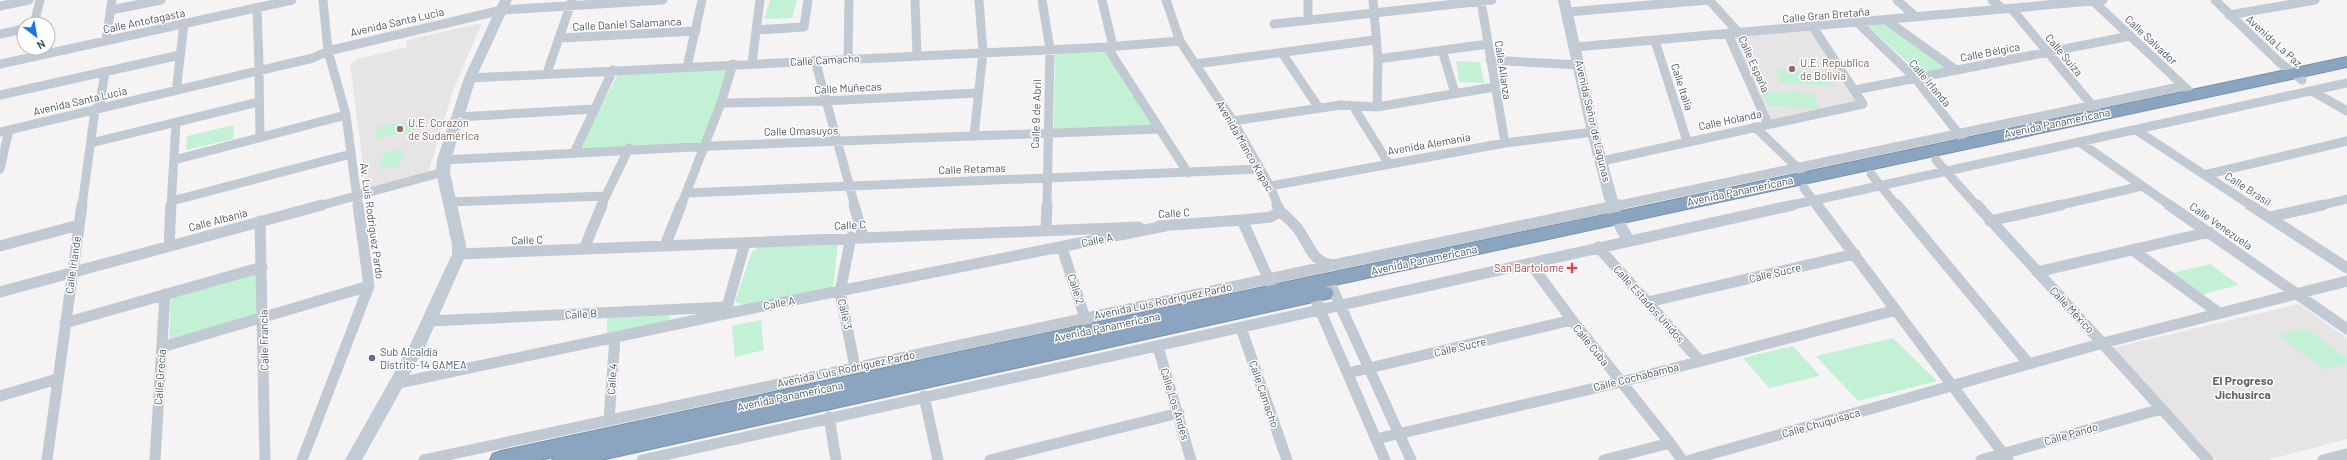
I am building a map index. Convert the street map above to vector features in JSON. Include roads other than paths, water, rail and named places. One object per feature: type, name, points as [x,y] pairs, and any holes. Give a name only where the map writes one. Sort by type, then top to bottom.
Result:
[{"type":"highway","name":"Avenida Panamericana","points":[[563,460],[1314,296],[1333,286],[1805,183],[1962,138],[2190,91],[2303,82],[2347,62]]},
{"type":"highway","name":"Avenida Panamericana","points":[[1805,183],[1875,180],[2303,82],[2347,70]]},
{"type":"highway","name":"Avenida Panamericana","points":[[501,460],[1087,324],[1271,284],[1314,296]]},
{"type":"street","points":[[0,6],[29,0]]},
{"type":"street","points":[[36,16],[40,0]]},
{"type":"street","points":[[106,40],[112,0]]},
{"type":"street","points":[[111,10],[161,0]]},
{"type":"street","name":"Calle Antofagasta","points":[[0,64],[292,0]]},
{"type":"street","name":"Av. Luis Rodriguez Pardo","points":[[302,460],[367,296],[369,286],[358,195],[346,115],[328,51],[323,0]]},
{"type":"street","name":"Avenida Santa Lucia","points":[[5,131],[177,84],[313,58],[328,51],[504,5],[663,0]]},
{"type":"street","points":[[687,67],[702,0]]},
{"type":"street","points":[[752,63],[760,0]]},
{"type":"street","points":[[756,30],[804,27],[808,0]]},
{"type":"street","points":[[848,59],[849,0]]},
{"type":"street","points":[[915,0],[917,55]]},
{"type":"street","points":[[974,136],[977,93],[983,52],[979,0]]},
{"type":"street","name":"Calle 9 de Abril","points":[[1042,0],[1050,49],[1046,229]]},
{"type":"street","points":[[1102,0],[1110,47],[1159,129],[1188,173]]},
{"type":"street","name":"Avenida Manco Kapac","points":[[1166,0],[1180,41],[1232,121],[1270,186],[1280,211]]},
{"type":"street","points":[[1308,0],[1308,20]]},
{"type":"street","points":[[1373,0],[1374,40],[1378,59],[1377,106]]},
{"type":"street","points":[[1274,24],[1373,13],[1439,3],[1492,0]]},
{"type":"street","points":[[1566,6],[1709,0],[1739,33]]},
{"type":"street","points":[[1897,0],[1916,17]]},
{"type":"street","name":"Calle Suiza","points":[[1992,0],[2007,9],[2047,52],[2096,110]]},
{"type":"street","name":"Calle Gran Bretaña","points":[[1576,47],[1858,23],[2007,9],[2057,2],[2103,0]]},
{"type":"street","name":"Avenida La Paz","points":[[2215,0],[2229,15],[2303,82],[2347,112]]},
{"type":"street","points":[[2229,15],[2315,0]]},
{"type":"street","name":"Calle Alianza","points":[[1481,1],[1494,87],[1505,143]]},
{"type":"street","name":"Calle Salvador","points":[[2093,1],[2190,91]]},
{"type":"street","points":[[547,73],[571,2]]},
{"type":"street","points":[[353,460],[430,321],[459,254],[459,245],[448,202],[443,166],[470,78],[504,5]]},
{"type":"street","name":"Avenida Señor de Lagunas","points":[[1566,6],[1593,132],[1620,223]]},
{"type":"street","points":[[257,8],[260,138]]},
{"type":"street","points":[[1886,20],[1956,70]]},
{"type":"street","points":[[177,84],[184,23]]},
{"type":"street","name":"Calle Irlanda","points":[[1858,23],[1915,78],[1962,138]]},
{"type":"street","points":[[1813,27],[1855,90]]},
{"type":"street","points":[[0,34],[16,31]]},
{"type":"street","name":"Calle Daniel Salamanca","points":[[560,38],[696,31]]},
{"type":"street","name":"Calle España","points":[[1728,34],[1768,124]]},
{"type":"street","name":"Calle Bélgica","points":[[1855,90],[2130,36]]},
{"type":"street","points":[[1195,64],[1374,40]]},
{"type":"street","name":"Calle Camacho","points":[[470,78],[917,55],[1110,47],[1180,41]]},
{"type":"street","name":"Calle Italia","points":[[1655,41],[1687,141]]},
{"type":"street","points":[[1378,59],[1488,44]]},
{"type":"street","points":[[1442,50],[1455,93]]},
{"type":"street","points":[[1282,53],[1319,108]]},
{"type":"street","points":[[0,95],[180,55]]},
{"type":"street","points":[[814,60],[863,236]]},
{"type":"street","points":[[1490,60],[1579,65]]},
{"type":"street","points":[[666,246],[703,146],[721,103],[733,64]]},
{"type":"street","name":"Avenida Santa Lucia","points":[[0,126],[97,106],[259,68]]},
{"type":"street","points":[[575,151],[614,70]]},
{"type":"street","name":"Calle Irlande","points":[[47,460],[71,272],[97,106],[105,72]]},
{"type":"street","name":"Avenida Panamericana","points":[[1941,166],[2081,143],[2136,130],[2303,82],[2347,83]]},
{"type":"street","points":[[1232,121],[1341,105],[1377,106],[1494,87]]},
{"type":"street","name":"Calle Holanda","points":[[1602,161],[1687,141],[1863,104],[1855,90]]},
{"type":"street","name":"Calle Muñecas","points":[[721,103],[825,101],[977,93]]},
{"type":"street","points":[[91,143],[259,102]]},
{"type":"street","points":[[1353,106],[1389,164]]},
{"type":"street","points":[[458,117],[594,109]]},
{"type":"street","points":[[174,160],[346,115]]},
{"type":"street","points":[[169,246],[176,123]]},
{"type":"street","points":[[1755,127],[1805,183],[1855,254],[2005,457]]},
{"type":"street","name":"Calle Omasuyos","points":[[443,166],[575,151],[629,148],[837,143],[1159,129]]},
{"type":"street","name":"Calle Brasil","points":[[2136,130],[2347,268]]},
{"type":"street","points":[[0,169],[5,131]]},
{"type":"street","name":"Avenida Alemania","points":[[1270,186],[1505,143],[1593,132]]},
{"type":"street","points":[[2204,175],[2347,141]]},
{"type":"street","name":"Calle Venezuela","points":[[2081,143],[2347,329]]},
{"type":"street","points":[[584,249],[605,196],[629,148]]},
{"type":"street","points":[[172,201],[351,154]]},
{"type":"street","name":"Calle Albania","points":[[0,292],[358,195],[443,166]]},
{"type":"street","name":"Calle México","points":[[1941,166],[2208,460]]},
{"type":"street","name":"Calle Retamas","points":[[686,193],[1260,169]]},
{"type":"street","points":[[1875,180],[2029,364]]},
{"type":"street","points":[[1990,221],[2142,186]]},
{"type":"street","points":[[448,202],[605,196]]},
{"type":"street","points":[[2270,217],[2347,199]]},
{"type":"street","points":[[1271,284],[1242,220],[1272,217],[1280,211],[1300,231],[1315,259],[1322,265],[1333,286],[1411,460]]},
{"type":"street","name":"Calle C","points":[[459,254],[745,243],[863,236],[1165,226],[1242,220]]},
{"type":"street","name":"Calle Francia","points":[[260,221],[265,460]]},
{"type":"street","points":[[1333,286],[1620,223]]},
{"type":"street","name":"Avenida Panamericana","points":[[1271,284],[1333,286],[1530,263],[1598,247],[1620,223]]},
{"type":"street","points":[[0,246],[79,225]]},
{"type":"street","name":"Calle A","points":[[394,384],[615,338],[728,310],[840,292],[1165,226]]},
{"type":"street","points":[[2037,272],[2134,251],[2209,232]]},
{"type":"street","name":"Calle 3","points":[[851,237],[840,292],[855,367]]},
{"type":"street","points":[[728,310],[745,243]]},
{"type":"street","name":"Calle Estados Unidos","points":[[1598,247],[1700,361]]},
{"type":"street","name":"Calle 2","points":[[1062,248],[1087,324]]},
{"type":"street","points":[[2134,251],[2219,313]]},
{"type":"street","name":"Calle Sucre","points":[[1648,302],[1855,254]]},
{"type":"street","name":"Calle Cuba","points":[[1530,263],[1572,320],[1670,443]]},
{"type":"street","points":[[65,323],[262,267]]},
{"type":"street","name":"Calle Chuquisaca","points":[[1690,460],[2103,343],[2347,280]]},
{"type":"street","points":[[162,347],[369,286]]},
{"type":"street","name":"Calle Grecia","points":[[155,460],[165,294]]},
{"type":"street","points":[[1314,296],[1385,460]]},
{"type":"street","name":"Avenida Panamericana","points":[[642,460],[924,396],[1241,328],[1314,296]]},
{"type":"street","name":"Calle B","points":[[430,321],[728,310]]},
{"type":"street","name":"Calle Cochabamba","points":[[1376,439],[1400,435],[1621,382],[1896,310]]},
{"type":"street","name":"Calle Sucre","points":[[1348,373],[1572,320]]},
{"type":"street","name":"Avenida Luis Rodriguez Pardo","points":[[424,460],[855,367],[1087,324]]},
{"type":"street","name":"Calle Camacho","points":[[1241,328],[1287,460]]},
{"type":"street","name":"Calle 4","points":[[609,420],[615,338]]},
{"type":"street","name":"Calle Los Andes","points":[[1158,347],[1179,413],[1191,460]]},
{"type":"street","points":[[0,396],[57,379]]},
{"type":"street","points":[[924,396],[938,460]]},
{"type":"street","name":"Calle Pando","points":[[1981,460],[2005,457],[2161,409]]},
{"type":"street","points":[[990,460],[1179,413]]},
{"type":"street","points":[[829,417],[836,460]]},
{"type":"street","points":[[1604,460],[1670,443],[1682,460]]},
{"type":"street","points":[[2323,460],[2347,454]]},
{"type":"place","name":"U.E. Republica de Bolivia","points":[[1792,69]]},
{"type":"place","name":"U.E. Corazón de Sudamérica","points":[[400,129]]},
{"type":"place","name":"San Bartolome","points":[[1572,268]]},
{"type":"place","name":"Sub Alcaldía Distrito-14 GAMEA","points":[[372,358]]},
{"type":"district","name":"El Progreso Jichusirca","points":[[2243,388]]}]
